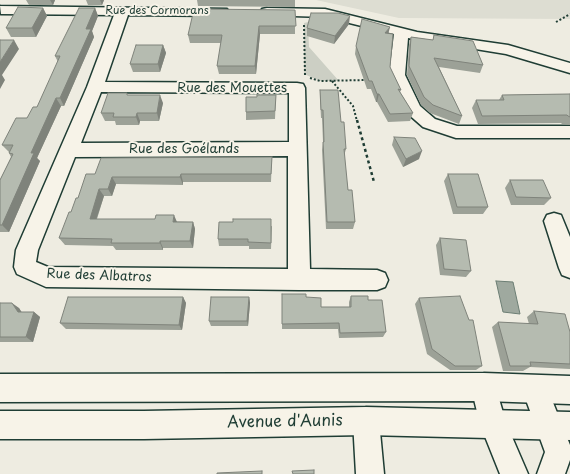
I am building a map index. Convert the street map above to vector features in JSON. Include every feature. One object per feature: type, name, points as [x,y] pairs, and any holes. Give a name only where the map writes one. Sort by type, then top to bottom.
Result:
[{"type":"main road","points":[[0,388],[484,387],[570,390]]},
{"type":"main road","name":"Avenue d'Aunis","points":[[0,425],[144,425],[366,421],[559,426]]},
{"type":"street","name":"Rue des Cormorans","points":[[2,7],[123,11],[233,12]]},
{"type":"street","name":"Rue des Albatros","points":[[123,11],[70,150],[27,250],[25,267],[46,277],[377,280]]},
{"type":"street","points":[[256,12],[325,13],[401,33],[508,50],[570,68]]},
{"type":"street","points":[[401,33],[397,75],[413,109],[429,123],[456,132],[570,132]]},
{"type":"street","name":"Rue des Mouettes","points":[[95,87],[297,88],[299,280]]},
{"type":"street","name":"Rue des Goélands","points":[[70,150],[298,149]]},
{"type":"street","points":[[554,221],[570,268]]},
{"type":"street","points":[[484,387],[493,424],[514,474]]},
{"type":"street","points":[[535,389],[559,426],[559,452],[551,474]]},
{"type":"street","points":[[366,421],[370,474]]},
{"type":"path","points":[[303,12],[304,74],[320,81],[399,80]]},
{"type":"path","points":[[556,22],[570,14]]},
{"type":"path","points":[[332,80],[353,106],[374,182]]},
{"type":"shaded area","points":[[316,0],[570,0],[570,19],[399,18]]},
{"type":"shaded area","points":[[308,22],[309,47],[339,81],[320,81],[304,74],[304,23]]},
{"type":"shaded area","points":[[496,281],[513,282],[520,314],[503,312]]},
{"type":"building","points":[[18,7],[43,8],[32,28],[6,28]]},
{"type":"building","points":[[79,8],[95,8],[86,29],[91,29],[60,98],[56,98],[31,153],[34,153],[2,225],[0,225],[0,180],[13,154],[9,153],[13,145],[2,145],[16,118],[27,118],[33,107],[37,107],[60,56],[55,56]]},
{"type":"building","points":[[194,9],[295,10],[296,26],[259,26],[255,66],[217,66],[222,35],[188,35]]},
{"type":"building","points":[[311,13],[338,13],[350,16],[335,36],[307,28]]},
{"type":"building","points":[[362,19],[390,27],[385,33],[393,34],[390,67],[401,90],[398,89],[413,113],[390,114],[379,94],[377,94],[372,81],[369,81],[356,46]]},
{"type":"building","points":[[434,35],[473,41],[483,65],[434,58],[462,116],[433,105],[424,97],[409,66],[411,37],[433,40]]},
{"type":"building","points":[[0,40],[14,40],[0,62]]},
{"type":"building","points":[[136,45],[163,45],[158,64],[130,64]]},
{"type":"building","points":[[320,90],[338,90],[341,122],[344,122],[346,149],[344,149],[348,190],[352,190],[355,222],[327,222],[323,110],[321,110]]},
{"type":"building","points":[[108,93],[127,93],[127,95],[160,95],[157,113],[137,113],[136,117],[113,117],[114,113],[101,113]]},
{"type":"building","points":[[570,94],[570,117],[567,115],[482,116],[476,100],[504,100],[502,95]]},
{"type":"building","points":[[257,95],[276,95],[275,111],[246,112],[246,97],[257,97]]},
{"type":"building","points":[[394,137],[415,138],[422,151],[406,159]]},
{"type":"building","points":[[272,157],[271,174],[181,174],[180,177],[112,177],[108,189],[99,189],[90,219],[155,219],[156,215],[174,215],[173,222],[193,222],[190,241],[160,241],[160,243],[111,243],[112,239],[59,238],[69,212],[71,212],[76,198],[78,198],[86,174],[95,174],[101,158]]},
{"type":"building","points":[[448,174],[478,174],[488,207],[457,207]]},
{"type":"building","points":[[510,180],[543,180],[551,198],[516,197]]},
{"type":"building","points":[[233,219],[271,219],[271,243],[248,242],[248,239],[218,239],[219,222],[233,222]]},
{"type":"building","points":[[440,238],[466,240],[471,271],[444,269]]},
{"type":"building","points":[[282,294],[306,294],[306,297],[321,298],[321,307],[351,307],[351,296],[368,296],[368,300],[382,300],[386,332],[340,333],[339,323],[282,324]]},
{"type":"building","points":[[460,296],[469,320],[473,320],[482,366],[455,366],[432,349],[419,298]]},
{"type":"building","points":[[68,297],[183,297],[179,325],[60,323]]},
{"type":"building","points":[[211,297],[249,297],[247,321],[209,321]]},
{"type":"building","points":[[0,303],[12,303],[18,312],[34,312],[26,337],[0,337]]},
{"type":"building","points":[[534,311],[565,314],[570,332],[570,364],[530,362],[531,366],[510,366],[498,322],[538,324]]},
{"type":"building","points":[[314,470],[314,474],[293,474],[292,471]]},
{"type":"building","points":[[262,471],[262,474],[217,474],[217,473]]}]
